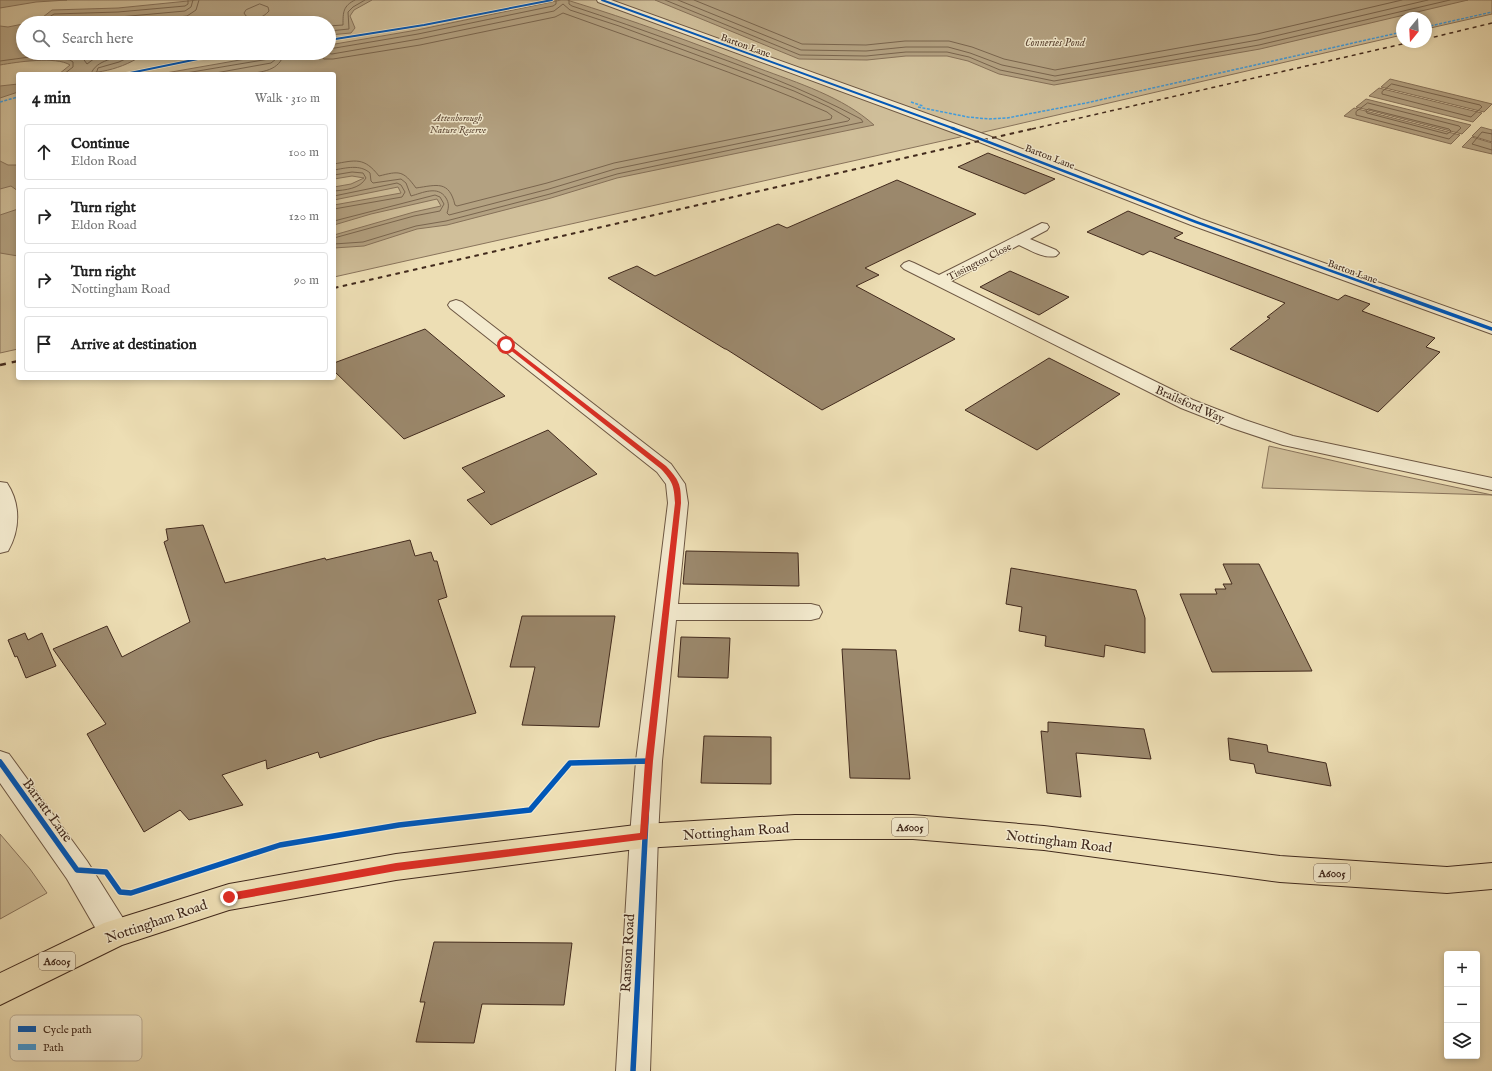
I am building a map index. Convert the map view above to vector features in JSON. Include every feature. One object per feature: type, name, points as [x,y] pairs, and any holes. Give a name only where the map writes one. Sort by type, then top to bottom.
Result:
[{"type":"main road","name":"Nottingham Road","points":[[0,990],[115,933],[237,896],[396,867],[644,836],[795,827],[913,827],[1044,838],[1280,869],[1439,880],[1492,876]]},
{"type":"street","name":"Barton Lane","points":[[602,0],[984,139],[1196,222],[1492,329]]},
{"type":"street","name":"Tissington Close","points":[[939,281],[1042,227]]},
{"type":"street","name":"Tissington Close","points":[[1019,240],[1051,253]]},
{"type":"street","name":"Brailsford Way","points":[[909,266],[1187,404],[1260,433],[1325,450],[1492,484]]},
{"type":"street","points":[[456,305],[664,468],[675,480],[678,489],[678,503],[649,761],[644,836]]},
{"type":"street","points":[[0,488],[4,495],[8,518],[6,532],[0,546]]},
{"type":"street","points":[[666,612],[812,612]]},
{"type":"street","name":"Barratt Lane","points":[[0,762],[78,870],[115,933]]},
{"type":"street","name":"Ranson Road","points":[[633,1071],[644,836]]},
{"type":"green space","name":"Attenborough Nature Reserve","points":[[0,0],[1492,0],[1492,14],[1432,28],[1432,12],[1396,12],[1396,36],[980,133],[973,131],[960,137],[336,277],[336,72],[16,72],[16,349],[0,353]]},
{"type":"green space","points":[[1269,446],[1374,470],[1492,495],[1262,488]]},
{"type":"green space","points":[[0,834],[30,869],[47,893],[0,919]]},
{"type":"water","points":[[0,0],[67,0],[36,2],[0,8]]},
{"type":"water","points":[[198,0],[372,0],[354,10],[350,16],[355,28],[351,33],[336,34],[336,16],[44,16],[52,10],[118,8]]},
{"type":"water","points":[[567,0],[687,41],[804,85],[848,106],[874,125],[617,178],[551,198],[447,225],[417,229],[364,246],[336,248],[336,234],[414,212],[441,206],[437,199],[371,214],[336,224],[336,205],[401,193],[398,187],[336,200],[336,187],[351,184],[364,178],[352,176],[336,179],[336,72],[171,72],[240,60],[336,60],[336,44],[417,30]]},
{"type":"water","name":"Conneries Pond","points":[[655,0],[1468,0],[1417,12],[1396,12],[1396,17],[1260,49],[1054,85],[999,74],[968,61],[947,56],[906,56],[867,60],[799,59]]},
{"type":"water","points":[[16,25],[16,60],[36,60],[0,65],[0,26],[8,27]]},
{"type":"water","points":[[46,60],[135,60],[123,66],[97,72],[61,72],[70,65],[64,62]]},
{"type":"water","points":[[1390,79],[1492,104],[1484,112],[1381,87]]},
{"type":"water","points":[[16,84],[16,93],[0,98],[0,86]]},
{"type":"water","points":[[1379,88],[1482,113],[1473,122],[1369,96]]},
{"type":"water","points":[[1366,99],[1471,125],[1462,134],[1356,107]]},
{"type":"water","points":[[1354,108],[1460,135],[1451,144],[1344,116]]},
{"type":"water","points":[[1481,127],[1492,130],[1492,142],[1472,136]]},
{"type":"water","points":[[1472,137],[1492,143],[1492,154],[1462,147]]},
{"type":"water","points":[[0,161],[8,165],[16,165],[16,190],[11,186],[0,189]]},
{"type":"water","points":[[16,210],[16,256],[0,253],[0,215]]},
{"type":"building","points":[[988,153],[1055,179],[1025,194],[958,167]]},
{"type":"building","points":[[897,180],[976,214],[865,268],[879,275],[856,286],[955,339],[822,410],[726,349],[608,278],[637,266],[655,276],[778,224],[787,228]]},
{"type":"building","points":[[1128,211],[1183,233],[1174,238],[1338,300],[1345,295],[1370,304],[1362,311],[1435,338],[1426,347],[1440,352],[1378,412],[1230,349],[1270,318],[1267,317],[1285,303],[1150,251],[1143,255],[1087,232]]},
{"type":"building","points":[[1010,271],[1069,297],[1039,315],[980,287]]},
{"type":"building","points":[[425,329],[505,396],[404,439],[336,373],[336,362]]},
{"type":"building","points":[[1049,358],[1120,394],[1037,450],[965,410]]},
{"type":"building","points":[[548,430],[597,474],[491,525],[467,500],[485,492],[462,468]]},
{"type":"building","points":[[203,525],[225,583],[325,558],[326,560],[410,540],[415,556],[431,552],[434,561],[437,561],[447,597],[438,600],[476,713],[378,739],[320,758],[318,752],[267,769],[266,760],[222,775],[243,805],[189,820],[180,810],[144,832],[87,734],[106,724],[53,649],[107,626],[122,657],[190,622],[164,542],[168,540],[166,529]]},
{"type":"building","points":[[686,551],[798,553],[799,586],[683,584]]},
{"type":"building","points":[[1223,564],[1259,564],[1312,671],[1212,672],[1180,594],[1217,594],[1215,589],[1226,589],[1223,584],[1232,584]]},
{"type":"building","points":[[1011,568],[1136,590],[1145,618],[1145,653],[1105,645],[1104,657],[1045,646],[1046,636],[1019,631],[1022,607],[1006,604]]},
{"type":"building","points":[[522,616],[615,616],[599,727],[522,725],[535,667],[510,667]]},
{"type":"building","points":[[25,633],[28,640],[42,633],[56,666],[26,678],[17,656],[15,657],[8,640]]},
{"type":"building","points":[[681,637],[730,638],[728,678],[678,677]]},
{"type":"building","points":[[842,649],[896,650],[910,779],[850,778]]},
{"type":"building","points":[[1048,722],[1144,729],[1151,759],[1076,753],[1081,797],[1047,793],[1041,731],[1048,732]]},
{"type":"building","points":[[704,736],[771,737],[771,784],[701,783]]},
{"type":"building","points":[[1228,738],[1267,745],[1268,752],[1326,763],[1331,786],[1256,773],[1254,764],[1230,760]]},
{"type":"building","points":[[434,942],[572,943],[564,1005],[482,1004],[474,1043],[416,1042],[425,1002],[420,1002]]},
{"type":"railway","points":[[1432,38],[1492,23]]},
{"type":"railway","points":[[1032,129],[1396,45]]},
{"type":"railway","points":[[336,288],[1036,128]]},
{"type":"railway","points":[[0,365],[16,361]]},
{"type":"marked path","points":[[1432,26],[1492,12]]},
{"type":"marked path","points":[[918,107],[968,117],[989,119],[1007,118],[1086,103],[1396,33]]},
{"type":"marked path","points":[[0,102],[16,98]]},
{"type":"marked path","points":[[911,102],[923,106]]},
{"type":"cycle path","points":[[336,39],[424,25],[552,0]]},
{"type":"cycle path","points":[[602,0],[984,139],[1196,222],[1492,329]]},
{"type":"cycle path","points":[[135,72],[193,60]]},
{"type":"cycle path","points":[[0,762],[77,870],[106,872],[120,892],[131,893],[280,845],[399,825],[530,810],[570,763],[649,761],[633,1071]]},
{"type":"route","points":[[229,897],[396,867],[644,836],[649,761],[678,503],[678,489],[675,480],[664,468],[506,345]]}]
